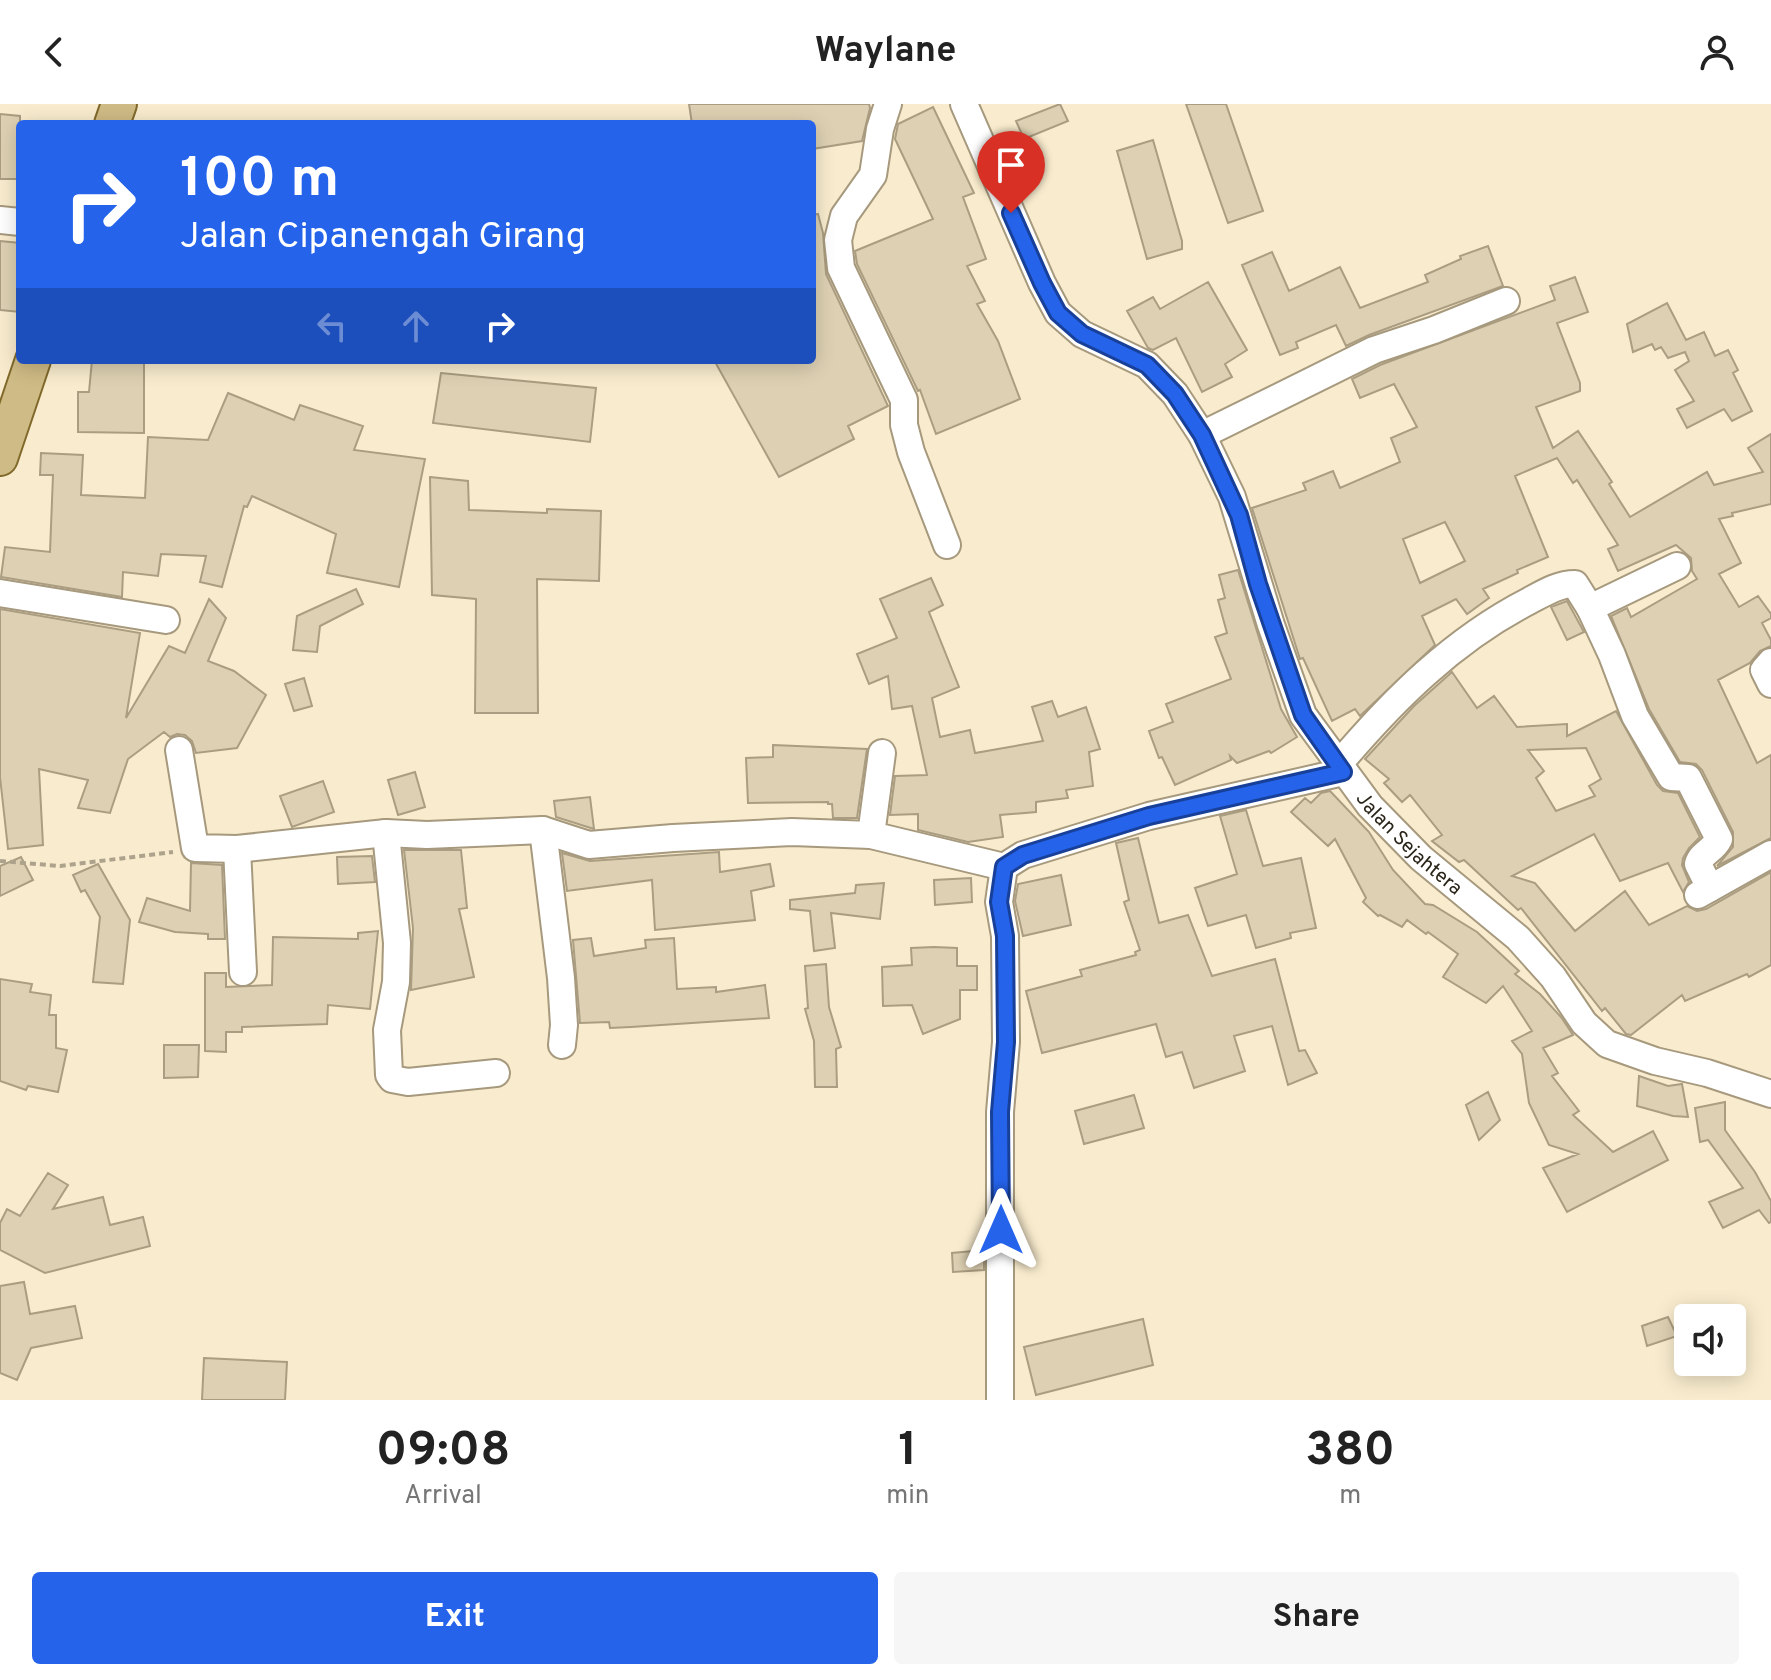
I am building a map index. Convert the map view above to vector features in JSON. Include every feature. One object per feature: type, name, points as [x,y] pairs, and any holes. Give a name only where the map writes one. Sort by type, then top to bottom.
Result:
[{"type":"main road","points":[[0,458],[32,364]]},
{"type":"street","points":[[888,104],[880,129],[873,175],[844,216],[838,240],[841,268],[904,400],[904,425],[911,452],[947,545]]},
{"type":"street","name":"Jalan Sejahtera","points":[[964,104],[1058,313],[1082,334],[1147,365],[1175,394],[1202,435],[1237,509],[1271,625],[1303,715],[1370,806],[1421,858],[1518,938],[1553,977],[1584,1023],[1607,1044],[1771,1094]]},
{"type":"street","points":[[1202,435],[1374,350],[1506,301]]},
{"type":"street","points":[[1590,608],[1677,566]]},
{"type":"street","points":[[179,750],[195,848],[237,849],[386,833],[427,835],[543,830],[589,845],[792,832],[871,835],[1004,867],[1023,855],[1149,816],[1341,769],[1377,720],[1416,680],[1501,615],[1553,588],[1575,584],[1612,655],[1635,716],[1671,777],[1688,778],[1715,829],[1719,839],[1717,844],[1699,859],[1698,864],[1703,892],[1771,854]]},
{"type":"street","points":[[0,593],[166,620]]},
{"type":"street","points":[[1771,662],[1764,670],[1771,684]]},
{"type":"street","points":[[871,835],[882,753]]},
{"type":"street","points":[[543,830],[561,978],[562,1045]]},
{"type":"street","points":[[386,833],[397,943],[396,982],[387,1030],[389,1075],[392,1079],[408,1082],[496,1073]]},
{"type":"street","points":[[237,849],[243,972]]},
{"type":"street","points":[[1000,1400],[1000,1112],[1006,1042],[1005,936],[999,902],[1004,867]]},
{"type":"path","points":[[0,861],[60,866],[195,848]]},
{"type":"building","points":[[689,104],[869,104],[870,108],[862,141],[816,148],[816,120],[691,120]]},
{"type":"building","points":[[1060,104],[1068,121],[1024,139],[1016,121]]},
{"type":"building","points":[[1186,104],[1226,104],[1263,211],[1228,223]]},
{"type":"building","points":[[933,107],[974,193],[963,197],[986,259],[967,266],[985,301],[977,304],[998,341],[1020,399],[936,434],[920,390],[857,264],[855,251],[933,219],[895,139],[898,124]]},
{"type":"building","points":[[0,114],[20,116],[20,120],[16,120],[16,179],[0,179]]},
{"type":"building","points":[[1153,140],[1182,249],[1147,259],[1117,151]]},
{"type":"building","points":[[816,214],[823,233],[826,274],[888,406],[848,426],[854,439],[779,477],[716,364],[816,364]]},
{"type":"building","points":[[0,241],[16,243],[16,312],[0,310]]},
{"type":"building","points":[[1488,246],[1503,286],[1346,346],[1336,325],[1296,342],[1298,348],[1280,355],[1242,265],[1272,252],[1289,291],[1340,267],[1360,308],[1428,282],[1425,275],[1461,259],[1460,256]]},
{"type":"building","points":[[1575,277],[1588,312],[1557,323],[1580,383],[1580,391],[1536,407],[1553,448],[1578,431],[1612,482],[1609,484],[1630,517],[1707,472],[1714,485],[1763,472],[1748,448],[1771,434],[1771,504],[1719,519],[1741,563],[1719,574],[1739,607],[1758,596],[1771,614],[1771,618],[1762,623],[1771,646],[1760,651],[1750,663],[1718,680],[1757,763],[1771,755],[1771,838],[1717,866],[1733,847],[1733,832],[1702,770],[1696,764],[1680,762],[1649,709],[1611,616],[1627,608],[1631,617],[1697,579],[1692,571],[1691,558],[1676,545],[1618,571],[1608,549],[1618,545],[1577,480],[1573,483],[1557,458],[1515,476],[1548,557],[1483,589],[1489,598],[1467,614],[1456,599],[1422,616],[1435,645],[1360,716],[1355,709],[1332,721],[1303,658],[1300,659],[1252,508],[1306,490],[1303,483],[1333,471],[1340,488],[1400,462],[1391,438],[1417,427],[1394,384],[1360,398],[1352,379],[1380,365],[1555,300],[1550,286]],"holes":[[[1445,522],[1465,561],[1420,583],[1403,539]]]},
{"type":"building","points":[[1208,282],[1247,350],[1225,364],[1232,377],[1202,392],[1176,338],[1153,350],[1148,348],[1127,311],[1153,297],[1160,309]]},
{"type":"building","points":[[1667,303],[1686,340],[1704,332],[1715,356],[1728,350],[1738,370],[1733,373],[1752,411],[1732,421],[1724,409],[1687,428],[1677,409],[1694,401],[1675,370],[1689,361],[1685,352],[1668,358],[1661,347],[1655,350],[1652,344],[1633,352],[1627,324]]},
{"type":"building","points":[[92,364],[144,364],[144,433],[78,432],[78,392],[89,392]]},
{"type":"building","points":[[441,373],[596,388],[590,442],[433,423]]},
{"type":"building","points":[[228,393],[294,420],[300,405],[363,426],[354,450],[425,459],[399,587],[327,573],[336,534],[252,496],[247,507],[244,506],[222,587],[200,582],[206,556],[161,554],[158,576],[123,572],[122,597],[1,577],[5,547],[50,552],[53,475],[40,475],[41,453],[83,455],[81,495],[145,498],[148,437],[208,440]]},
{"type":"building","points":[[430,477],[468,481],[469,510],[547,513],[547,509],[601,511],[599,581],[537,579],[538,713],[475,713],[476,599],[432,595]]},
{"type":"building","points":[[1238,570],[1281,709],[1297,737],[1271,753],[1269,751],[1237,763],[1230,756],[1231,760],[1175,785],[1162,757],[1159,758],[1149,731],[1173,722],[1166,704],[1231,679],[1215,637],[1227,633],[1218,600],[1225,598],[1219,575]]},
{"type":"building","points":[[931,578],[943,605],[929,612],[959,687],[932,698],[940,737],[970,730],[975,753],[1043,741],[1032,707],[1052,701],[1058,717],[1086,707],[1100,749],[1089,752],[1093,786],[1066,790],[1068,798],[1036,802],[1036,812],[1000,815],[1003,837],[968,842],[918,830],[918,814],[890,815],[895,776],[927,775],[912,706],[892,709],[888,676],[869,684],[857,654],[897,638],[880,599]]},
{"type":"building","points":[[356,589],[363,604],[320,626],[317,652],[293,650],[297,616]]},
{"type":"building","points":[[209,599],[226,618],[208,661],[234,671],[266,695],[237,748],[196,753],[192,741],[185,735],[170,737],[164,732],[128,759],[110,813],[78,808],[88,780],[39,769],[43,845],[8,849],[0,777],[0,609],[140,633],[126,718],[169,646],[185,653]]},
{"type":"building","points":[[1567,601],[1584,632],[1567,640],[1551,607]]},
{"type":"building","points":[[1452,672],[1477,708],[1494,696],[1517,727],[1567,724],[1567,736],[1616,711],[1657,785],[1663,791],[1678,793],[1700,837],[1683,858],[1682,865],[1689,882],[1683,892],[1668,863],[1620,881],[1594,834],[1512,876],[1535,883],[1575,931],[1625,891],[1649,925],[1687,906],[1697,911],[1706,909],[1771,872],[1771,965],[1749,977],[1747,974],[1685,1001],[1682,995],[1631,1035],[1626,1034],[1605,1008],[1602,1011],[1521,908],[1518,910],[1464,860],[1459,862],[1432,841],[1442,835],[1410,795],[1402,802],[1384,783],[1389,779],[1365,759],[1414,706]],"holes":[[[1586,748],[1601,779],[1589,786],[1595,796],[1556,811],[1536,778],[1544,771],[1528,750]]]},
{"type":"building","points":[[304,678],[312,706],[294,711],[285,684]]},
{"type":"building","points":[[773,745],[867,749],[857,818],[833,818],[832,804],[828,802],[748,803],[746,758],[773,757]]},
{"type":"building","points":[[415,772],[425,807],[398,815],[388,780]]},
{"type":"building","points":[[323,781],[334,812],[292,827],[280,796]]},
{"type":"building","points":[[1330,791],[1369,832],[1393,870],[1425,904],[1433,905],[1477,932],[1519,971],[1515,974],[1540,994],[1561,1017],[1573,1035],[1543,1048],[1558,1073],[1552,1076],[1579,1111],[1573,1115],[1613,1152],[1653,1131],[1668,1160],[1567,1212],[1543,1168],[1578,1154],[1549,1145],[1529,1103],[1522,1054],[1512,1041],[1532,1031],[1503,986],[1486,1003],[1443,977],[1458,954],[1407,920],[1402,927],[1378,916],[1363,902],[1366,898],[1335,839],[1328,846],[1291,812],[1305,798],[1311,803],[1321,793]]},
{"type":"building","points":[[590,797],[594,829],[556,817],[554,801]]},
{"type":"building","points":[[1246,810],[1263,866],[1301,858],[1316,928],[1290,933],[1291,938],[1256,948],[1246,915],[1208,926],[1195,888],[1237,874],[1220,816]]},
{"type":"building","points":[[1138,838],[1159,923],[1188,915],[1212,976],[1275,959],[1299,1051],[1305,1050],[1317,1073],[1288,1085],[1272,1026],[1234,1036],[1245,1071],[1194,1088],[1182,1052],[1166,1057],[1156,1024],[1042,1053],[1026,991],[1082,976],[1080,970],[1136,955],[1135,952],[1140,950],[1124,902],[1129,900],[1116,843]]},
{"type":"building","points":[[404,850],[461,850],[467,908],[459,909],[474,977],[411,990],[413,928]]},
{"type":"building","points":[[719,852],[720,872],[770,864],[774,886],[751,891],[755,920],[655,930],[652,880],[567,891],[562,853],[590,861]]},
{"type":"building","points":[[372,856],[375,882],[338,884],[337,857]]},
{"type":"building","points":[[21,857],[33,880],[0,896],[0,866]]},
{"type":"building","points":[[191,863],[222,865],[225,939],[208,939],[208,934],[175,932],[139,922],[147,898],[190,911]]},
{"type":"building","points":[[98,864],[130,920],[123,984],[93,982],[100,917],[85,890],[81,892],[73,875]]},
{"type":"building","points":[[1061,875],[1071,925],[1023,936],[1015,901],[1018,884]]},
{"type":"building","points":[[971,878],[972,902],[935,905],[934,880]]},
{"type":"building","points":[[884,883],[880,919],[831,913],[835,948],[814,951],[810,911],[790,909],[790,900],[855,893],[856,885]]},
{"type":"building","points":[[378,931],[370,1009],[328,1005],[327,1024],[242,1027],[242,1032],[226,1032],[226,1052],[205,1051],[205,973],[226,973],[226,987],[272,985],[273,937],[358,939],[358,933]]},
{"type":"building","points":[[591,938],[594,956],[646,948],[645,940],[674,938],[677,989],[716,987],[716,992],[765,985],[769,1018],[610,1028],[609,1022],[580,1023],[573,940]]},
{"type":"building","points":[[911,948],[957,948],[957,966],[977,966],[977,990],[960,990],[960,1019],[923,1034],[912,1005],[883,1006],[882,967],[912,965]]},
{"type":"building","points":[[826,964],[829,1007],[841,1047],[836,1049],[837,1087],[815,1087],[814,1041],[805,1009],[808,1008],[805,966]]},
{"type":"building","points":[[0,979],[32,984],[30,992],[51,995],[49,1015],[56,1015],[56,1048],[67,1050],[58,1092],[28,1086],[26,1090],[0,1081]]},
{"type":"building","points":[[164,1045],[199,1045],[198,1077],[164,1078]]},
{"type":"building","points":[[1639,1076],[1668,1086],[1682,1084],[1688,1117],[1637,1106]]},
{"type":"building","points":[[1488,1092],[1500,1120],[1479,1140],[1466,1105]]},
{"type":"building","points":[[1134,1095],[1144,1128],[1084,1144],[1075,1111]]},
{"type":"building","points":[[1725,1102],[1725,1130],[1771,1201],[1769,1223],[1759,1210],[1723,1228],[1709,1202],[1743,1188],[1708,1140],[1700,1142],[1695,1108]]},
{"type":"building","points":[[48,1173],[68,1185],[53,1209],[103,1197],[110,1225],[143,1217],[150,1246],[45,1273],[0,1250],[0,1223],[7,1209],[20,1216]]},
{"type":"building","points":[[984,1250],[984,1270],[953,1272],[952,1253]]},
{"type":"building","points":[[24,1282],[30,1314],[75,1306],[82,1338],[31,1348],[17,1380],[0,1373],[0,1286]]},
{"type":"building","points":[[1668,1317],[1674,1337],[1647,1346],[1642,1326]]},
{"type":"building","points":[[1143,1319],[1153,1365],[1036,1395],[1024,1347]]},
{"type":"building","points":[[204,1358],[287,1362],[285,1400],[202,1400]]},
{"type":"route","points":[[1001,1230],[1000,1112],[1006,1042],[1006,960],[999,902],[1004,867],[1023,855],[1149,816],[1343,772],[1303,715],[1251,563],[1239,515],[1202,435],[1175,394],[1147,365],[1082,334],[1058,313],[1011,213]]}]
